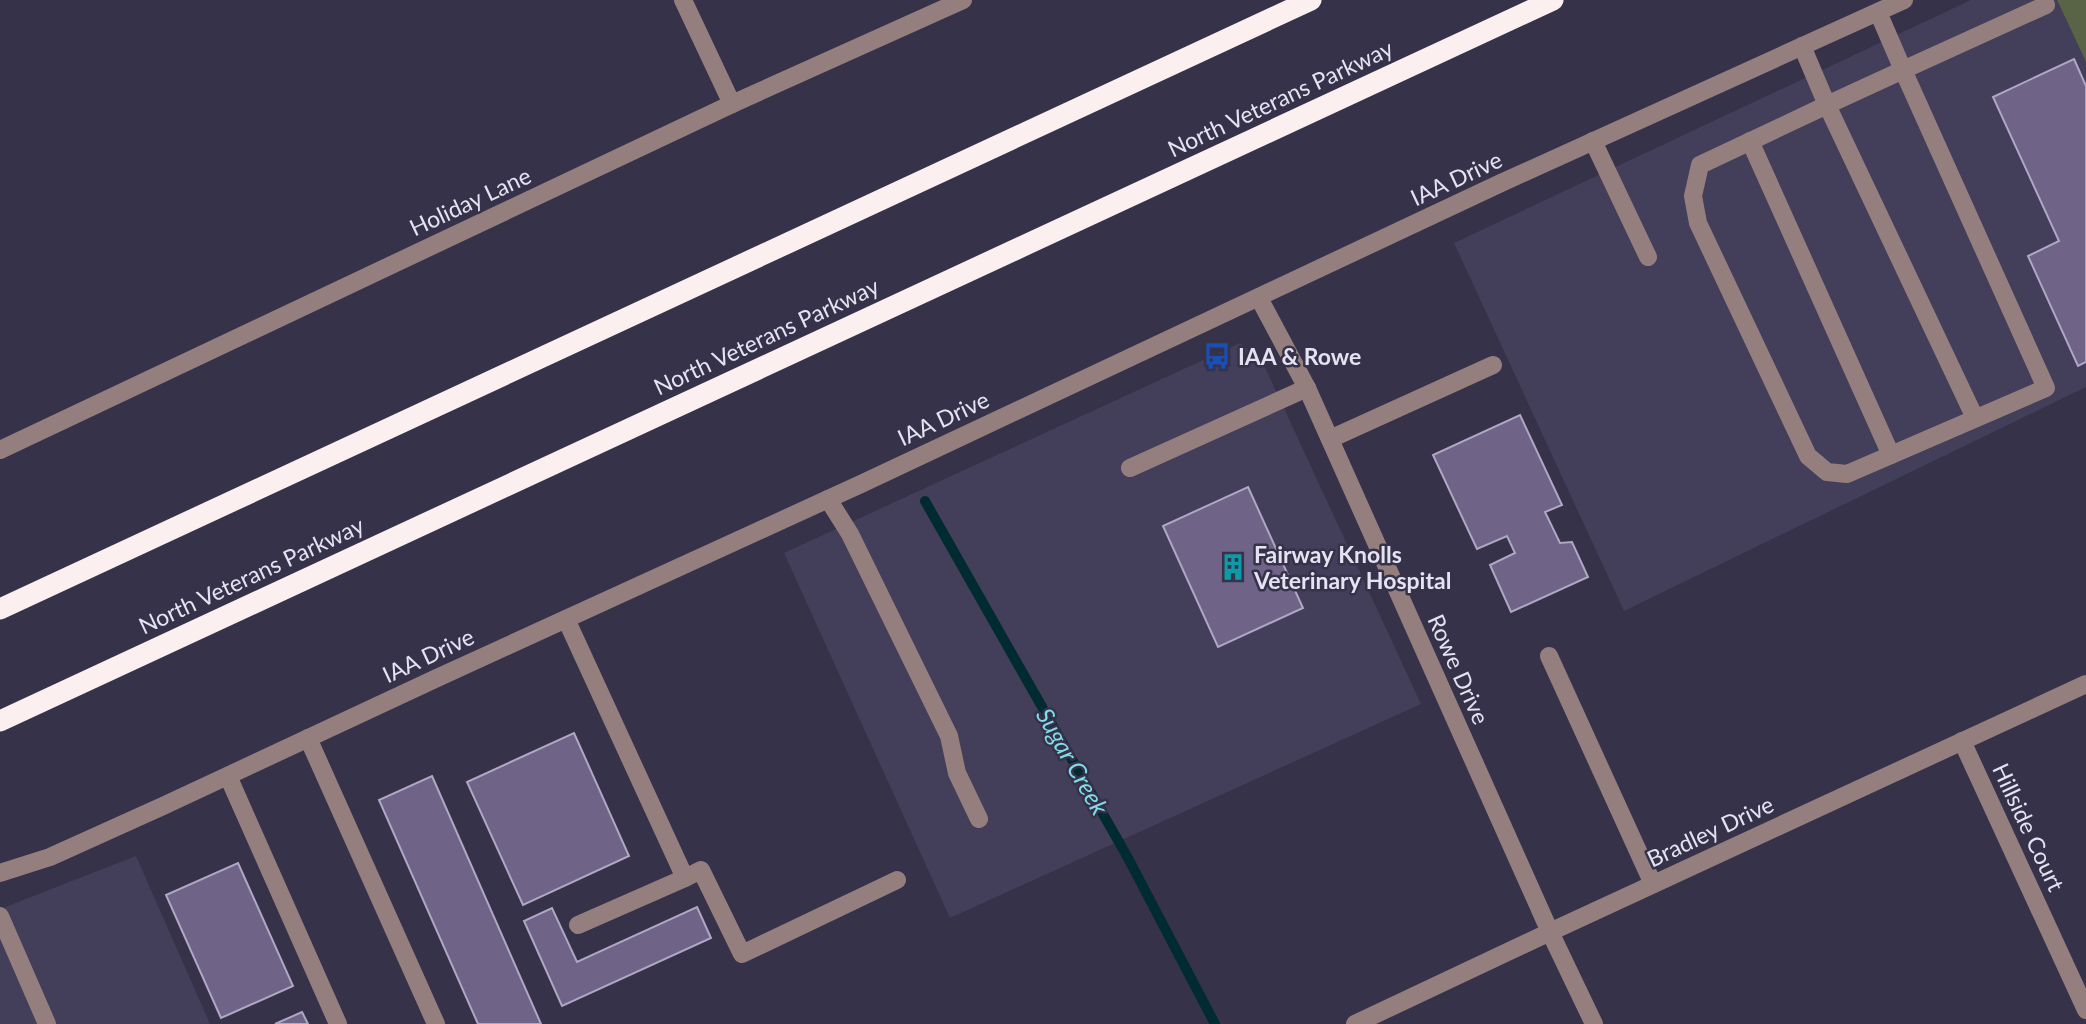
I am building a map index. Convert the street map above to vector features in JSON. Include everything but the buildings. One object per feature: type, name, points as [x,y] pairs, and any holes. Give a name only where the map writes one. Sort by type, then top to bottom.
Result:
[{"type":"highway","points":[[0,609],[1311,0]]},
{"type":"highway","name":"North Veterans Parkway","points":[[0,720],[1553,0]]},
{"type":"street","points":[[683,0],[732,104]]},
{"type":"street","name":"Holiday Lane","points":[[0,450],[732,104],[963,0]]},
{"type":"street","name":"IAA Drive","points":[[0,873],[50,857],[228,776],[1593,141],[1904,0]]},
{"type":"street","points":[[1878,12],[1903,70],[2046,388],[1847,474],[1827,472],[1808,456],[1698,223],[1693,196],[1700,165],[1827,105],[1903,70],[2046,5]]},
{"type":"street","points":[[1802,46],[1827,105],[1975,418]]},
{"type":"street","points":[[1593,141],[1648,257]]},
{"type":"street","points":[[1750,141],[1891,455]]},
{"type":"street","name":"Rowe Drive","points":[[1259,298],[1307,388],[1550,932],[1594,1024]]},
{"type":"street","points":[[1329,439],[1493,365]]},
{"type":"street","points":[[1130,468],[1307,388]]},
{"type":"street","points":[[828,499],[850,534],[948,736],[957,773],[979,819]]},
{"type":"street","points":[[566,619],[685,878]]},
{"type":"street","points":[[1549,656],[1653,884]]},
{"type":"street","name":"Bradley Drive","points":[[1355,1024],[2086,684]]},
{"type":"street","points":[[308,738],[436,1024]]},
{"type":"street","name":"Hillside Court","points":[[1962,741],[2086,1010]]},
{"type":"street","points":[[228,776],[338,1024]]},
{"type":"street","points":[[578,925],[701,870],[741,954],[897,880]]},
{"type":"street","points":[[0,916],[47,1024]]},
{"type":"shaded area","points":[[1971,0],[2057,0],[2086,62],[2086,387],[1624,611],[1454,243]]},
{"type":"shaded area","points":[[1240,343],[1263,363],[1421,704],[950,918],[784,553]]},
{"type":"shaded area","points":[[136,856],[210,1024],[0,1024],[0,909]]},
{"type":"green space","points":[[2057,0],[2086,0],[2086,62]]},
{"type":"waterway","name":"Sugar Creek","points":[[925,501],[1128,858],[1215,1024]]},
{"type":"place","name":"IAA & Rowe","points":[[1217,356]]},
{"type":"place","name":"Fairway Knolls Veterinary Hospital","points":[[1233,567]]}]
